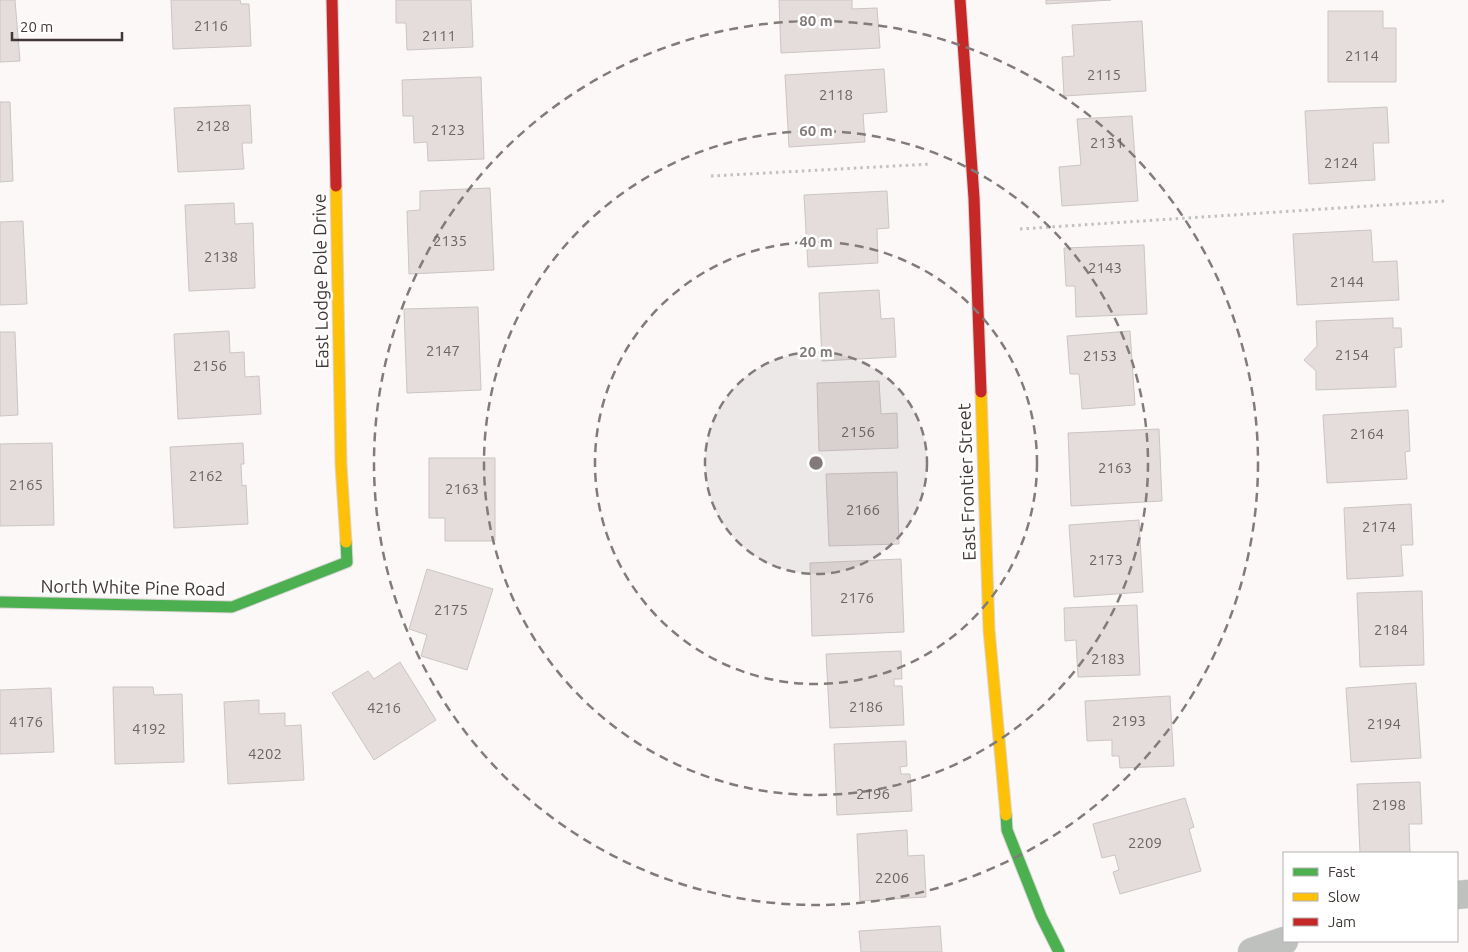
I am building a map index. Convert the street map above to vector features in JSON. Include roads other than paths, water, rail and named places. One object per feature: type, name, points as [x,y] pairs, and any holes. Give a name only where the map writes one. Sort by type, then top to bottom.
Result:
[{"type":"street","name":"East Lodge Pole Drive","points":[[332,0],[341,465],[347,562]]},
{"type":"street","name":"East Frontier Street","points":[[960,0],[974,198],[989,630],[1007,830],[1041,916],[1059,952]]},
{"type":"street","name":"North White Pine Road","points":[[0,602],[232,607],[347,562]]},
{"type":"street","points":[[1252,952],[1283,940]]}]
